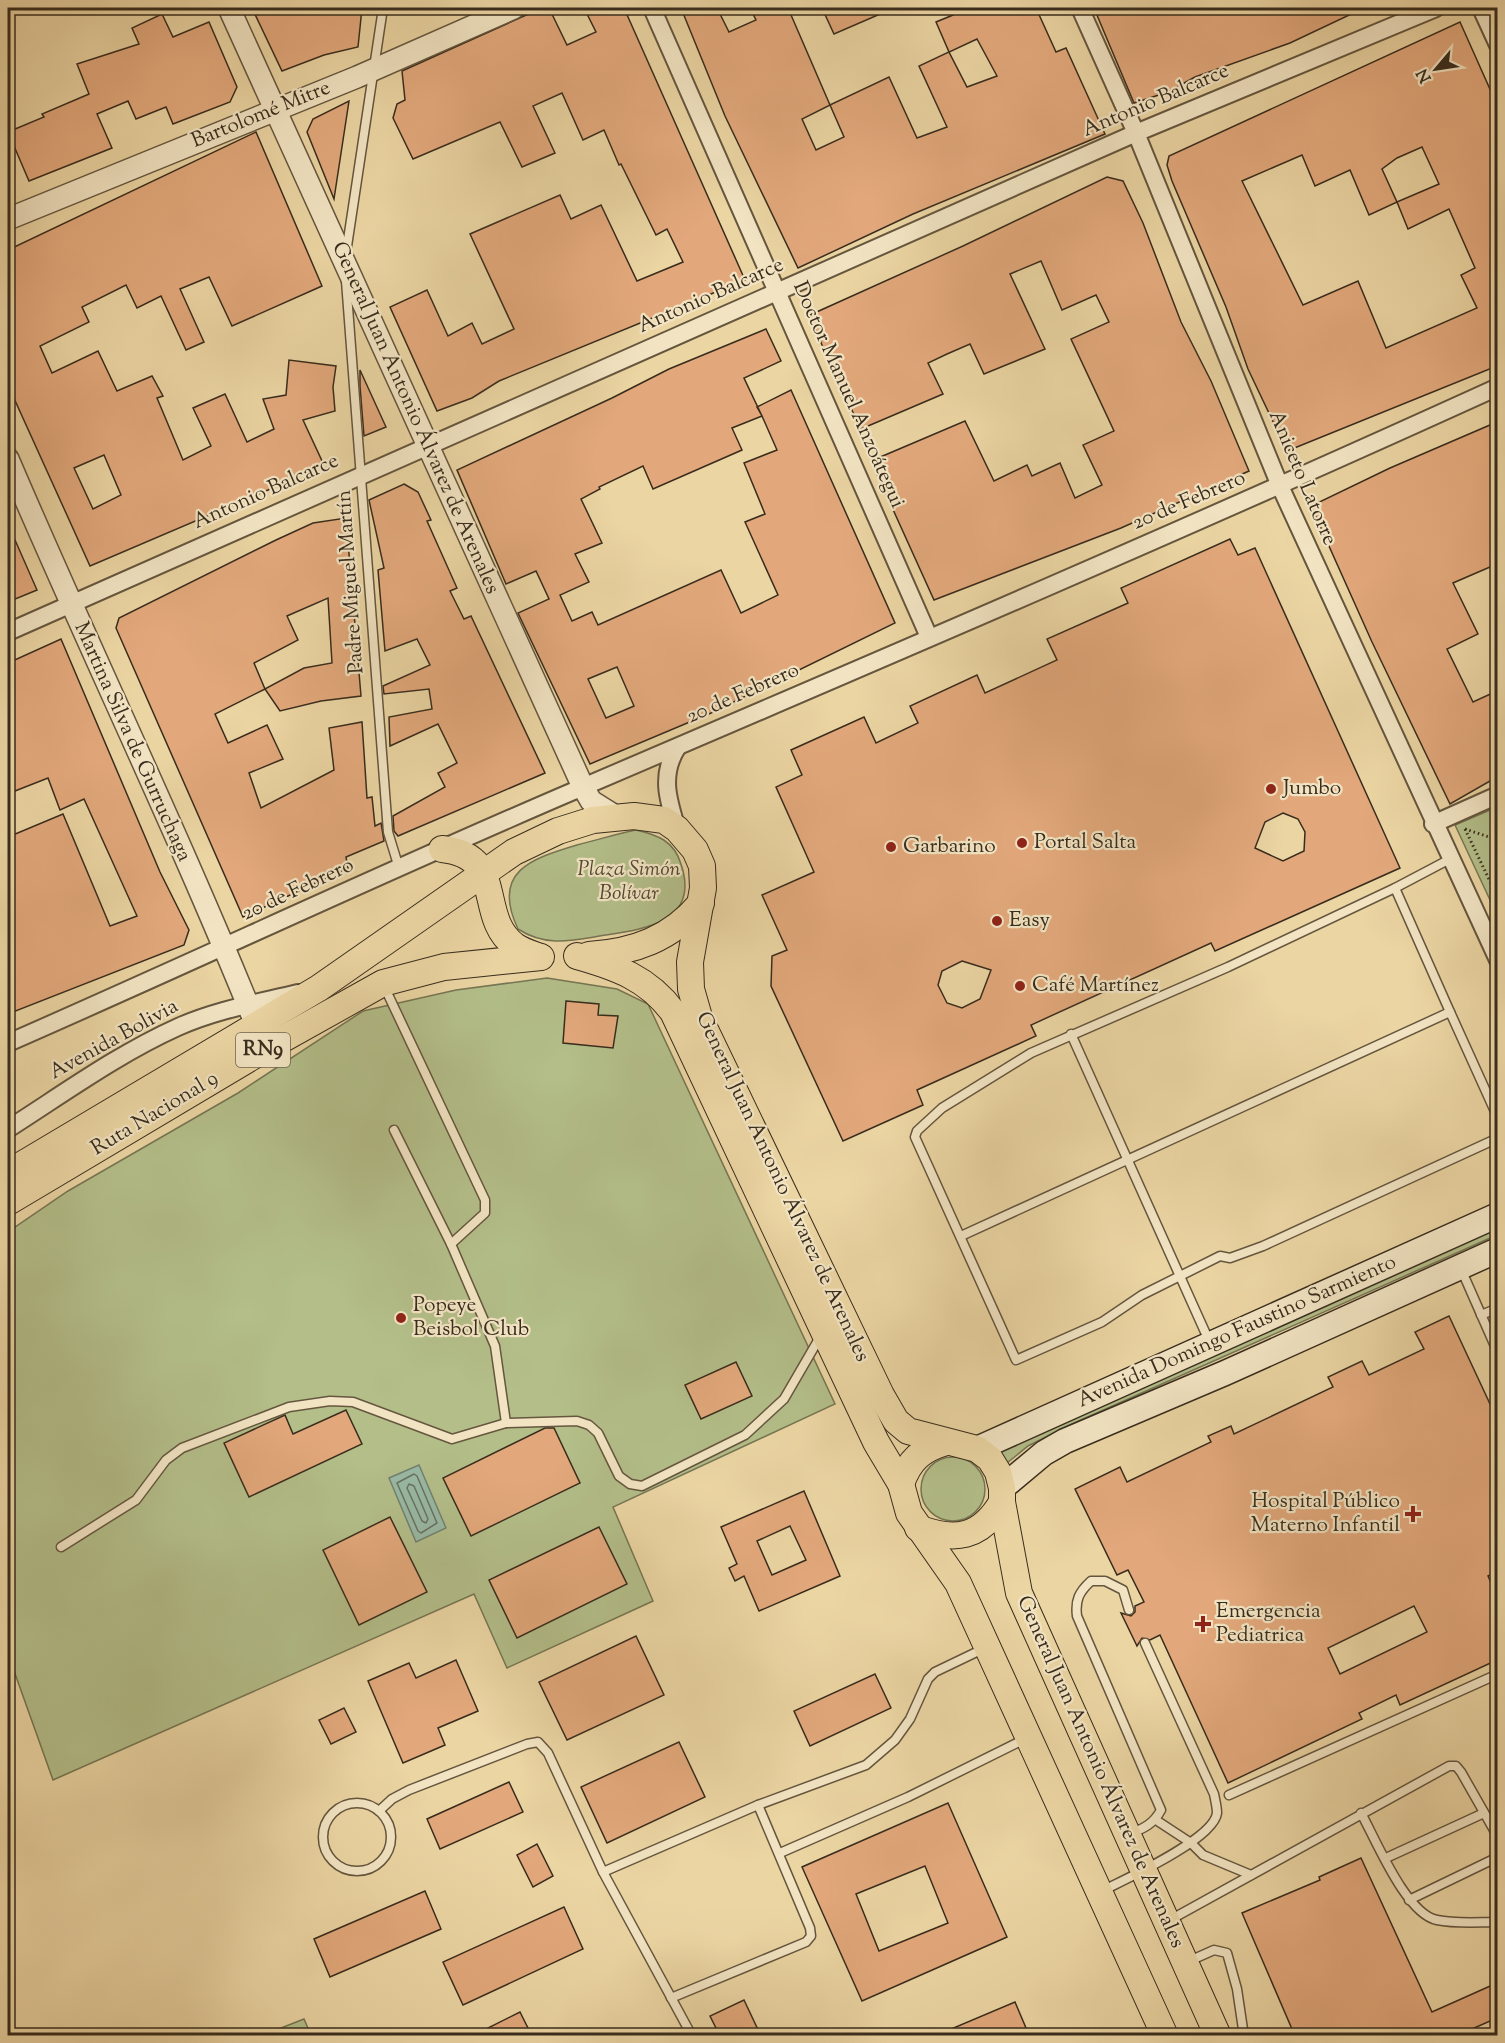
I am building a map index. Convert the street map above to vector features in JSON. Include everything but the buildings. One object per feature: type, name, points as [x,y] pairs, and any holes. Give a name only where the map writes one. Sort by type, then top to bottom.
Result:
[{"type":"main road","name":"General Juan Antonio Álvarez de Arenales","points":[[474,877],[514,852],[558,831],[615,816],[650,816],[664,820],[677,829],[695,850],[702,866],[701,903],[690,962],[691,989],[699,1017],[896,1422],[908,1431],[977,1449],[990,1459],[998,1472],[1019,1593],[1218,2036]]},
{"type":"main road","points":[[442,849],[463,852],[506,936],[515,946],[541,957],[614,953],[658,940],[687,920],[701,903]]},
{"type":"main road","name":"Ruta Nacional 9","points":[[8,1173],[252,1015],[319,988],[474,877]]},
{"type":"main road","name":"General Juan Antonio Álvarez de Arenales","points":[[577,956],[642,980],[663,998],[673,1012],[876,1442],[901,1484],[909,1513],[958,1583],[1165,2036]]},
{"type":"main road","name":"Ruta Nacional 9","points":[[8,1202],[275,1043],[383,983],[444,967],[541,957]]},
{"type":"main road","name":"Avenida Domingo Faustino Sarmiento","points":[[977,1449],[1497,1215]]},
{"type":"main road","name":"Avenida Domingo Faustino Sarmiento","points":[[1002,1495],[1044,1453],[1065,1441],[1461,1269],[1497,1250]]},
{"type":"main road","points":[[901,1484],[906,1468],[916,1455],[930,1446],[946,1442]]},
{"type":"main road","points":[[918,1528],[938,1536],[968,1534],[993,1518],[1002,1495]]},
{"type":"street","name":"General Juan Antonio Álvarez de Arenales","points":[[229,8],[426,446],[583,787],[591,801],[615,816]]},
{"type":"street","name":"Bartolomé Mitre","points":[[8,219],[274,108],[372,70],[514,8]]},
{"type":"street","name":"Doctor Manuel Anzoátegui","points":[[652,8],[929,637]]},
{"type":"street","name":"Aniceto Latorre","points":[[1080,8],[1136,133],[1280,486],[1497,960]]},
{"type":"street","name":"Antonio Balcarce","points":[[8,632],[1136,133],[1436,8]]},
{"type":"street","points":[[1480,8],[1497,45]]},
{"type":"street","name":"20 de Febrero","points":[[8,1043],[225,948],[399,867],[1280,486],[1497,387]]},
{"type":"street","name":"Martina Silva de Gurruchaga","points":[[8,459],[70,605],[225,948],[252,1015]]},
{"type":"street","name":"General Juan Antonio Álvarez de Arenales","points":[[676,748],[670,759],[666,783],[677,829]]},
{"type":"street","points":[[1433,824],[1497,795]]},
{"type":"street","name":"Avenida Bolivia","points":[[8,1129],[150,1041],[201,1018],[252,1015]]},
{"type":"lane","name":"Padre Miguel Martín","points":[[383,8],[345,264],[388,832],[399,867]]},
{"type":"lane","points":[[1450,859],[1395,888],[1228,967],[1030,1053],[988,1077],[942,1108],[916,1131],[915,1137],[1016,1360],[1102,1322],[1142,1295],[1220,1256],[1230,1258],[1263,1246],[1497,1138]]},
{"type":"lane","points":[[1395,888],[1497,1118]]},
{"type":"lane","points":[[383,983],[485,1200],[484,1213],[451,1244]]},
{"type":"lane","points":[[961,1236],[1450,1012]]},
{"type":"lane","points":[[1071,1034],[1211,1345]]},
{"type":"lane","points":[[394,1130],[451,1244],[495,1346],[506,1423]]},
{"type":"lane","points":[[1461,1269],[1497,1353]]},
{"type":"lane","points":[[1481,1315],[1497,1308]]},
{"type":"lane","points":[[61,1547],[136,1500],[166,1460],[182,1448],[289,1407],[342,1400],[452,1439],[506,1423],[577,1421],[589,1425],[598,1433],[620,1476],[630,1484],[642,1486],[745,1435],[784,1399],[824,1331]]},
{"type":"lane","points":[[1126,1834],[1140,1830],[1156,1820],[1161,1810],[1077,1616],[1075,1602],[1081,1590],[1092,1581],[1105,1581],[1123,1590],[1129,1610]]},
{"type":"lane","points":[[1099,1893],[1191,1843],[1210,1825],[1217,1814],[1214,1794],[1145,1643]]},
{"type":"lane","points":[[603,1872],[758,1804],[866,1766],[895,1740],[910,1719],[928,1679],[935,1672],[986,1647]]},
{"type":"lane","points":[[1229,1795],[1497,1674]]},
{"type":"lane","points":[[780,1853],[908,1797],[1028,1738]]},
{"type":"lane","points":[[379,1811],[392,1799],[408,1790],[527,1743],[538,1742],[548,1753],[603,1872],[692,2036]]},
{"type":"lane","points":[[1167,1922],[1449,1766],[1456,1766],[1497,1837]]},
{"type":"lane","points":[[357,1803],[369,1805],[379,1811],[390,1829],[391,1840],[382,1860],[374,1867],[353,1871],[333,1862],[323,1842],[328,1819],[335,1810],[357,1803]]},
{"type":"lane","points":[[670,1998],[806,1942],[811,1936],[810,1928],[780,1853],[758,1804]]},
{"type":"lane","points":[[1361,1813],[1409,1900],[1426,1916],[1437,1920],[1497,1922]]},
{"type":"lane","points":[[1386,1858],[1484,1813]]},
{"type":"lane","points":[[1156,1820],[1191,1843],[1203,1855],[1251,1875]]},
{"type":"lane","points":[[1409,1900],[1497,1857]]},
{"type":"lane","points":[[1185,1963],[1214,1950],[1227,1953],[1244,2036]]},
{"type":"path","points":[[1465,829],[1476,824]]},
{"type":"path","points":[[1465,829],[1497,840]]},
{"type":"path","points":[[1465,829],[1497,898]]},
{"type":"green space","points":[[1497,807],[1497,915],[1455,825]]},
{"type":"green space","name":"Plaza Simón Bolívar","points":[[636,830],[664,840],[678,856],[685,883],[683,898],[677,909],[653,925],[622,933],[572,940],[539,939],[518,929],[511,910],[509,894],[512,881],[520,871],[544,856],[560,850]]},
{"type":"green space","name":"Popeye Beisbol Club","points":[[547,978],[617,989],[648,1004],[835,1404],[613,1507],[653,1601],[507,1668],[474,1594],[53,1780],[8,1654],[8,1232],[68,1191],[238,1093],[363,1011],[456,990]]},
{"type":"green space","points":[[1497,1226],[1497,1235],[1072,1424],[1028,1446],[1007,1463],[996,1447]]},
{"type":"green space","points":[[953,1457],[971,1463],[979,1471],[985,1489],[979,1507],[971,1515],[953,1521],[935,1515],[927,1507],[921,1489],[927,1471],[935,1463]]},
{"type":"green space","points":[[304,2019],[311,2035],[263,2035]]},
{"type":"water","points":[[419,1465],[446,1528],[416,1542],[389,1478]]},
{"type":"place","name":"Jumbo","points":[[1271,789]]},
{"type":"place","name":"Portal Salta","points":[[1022,843]]},
{"type":"place","name":"Garbarino","points":[[891,847]]},
{"type":"place","name":"Easy","points":[[997,921]]},
{"type":"place","name":"Café Martínez","points":[[1020,986]]},
{"type":"place","name":"Popeye Beisbol Club","points":[[401,1318]]},
{"type":"place","name":"Hospital Público Materno Infantil","points":[[1413,1514]]},
{"type":"place","name":"Emergencia Pediatrica","points":[[1203,1624]]}]
